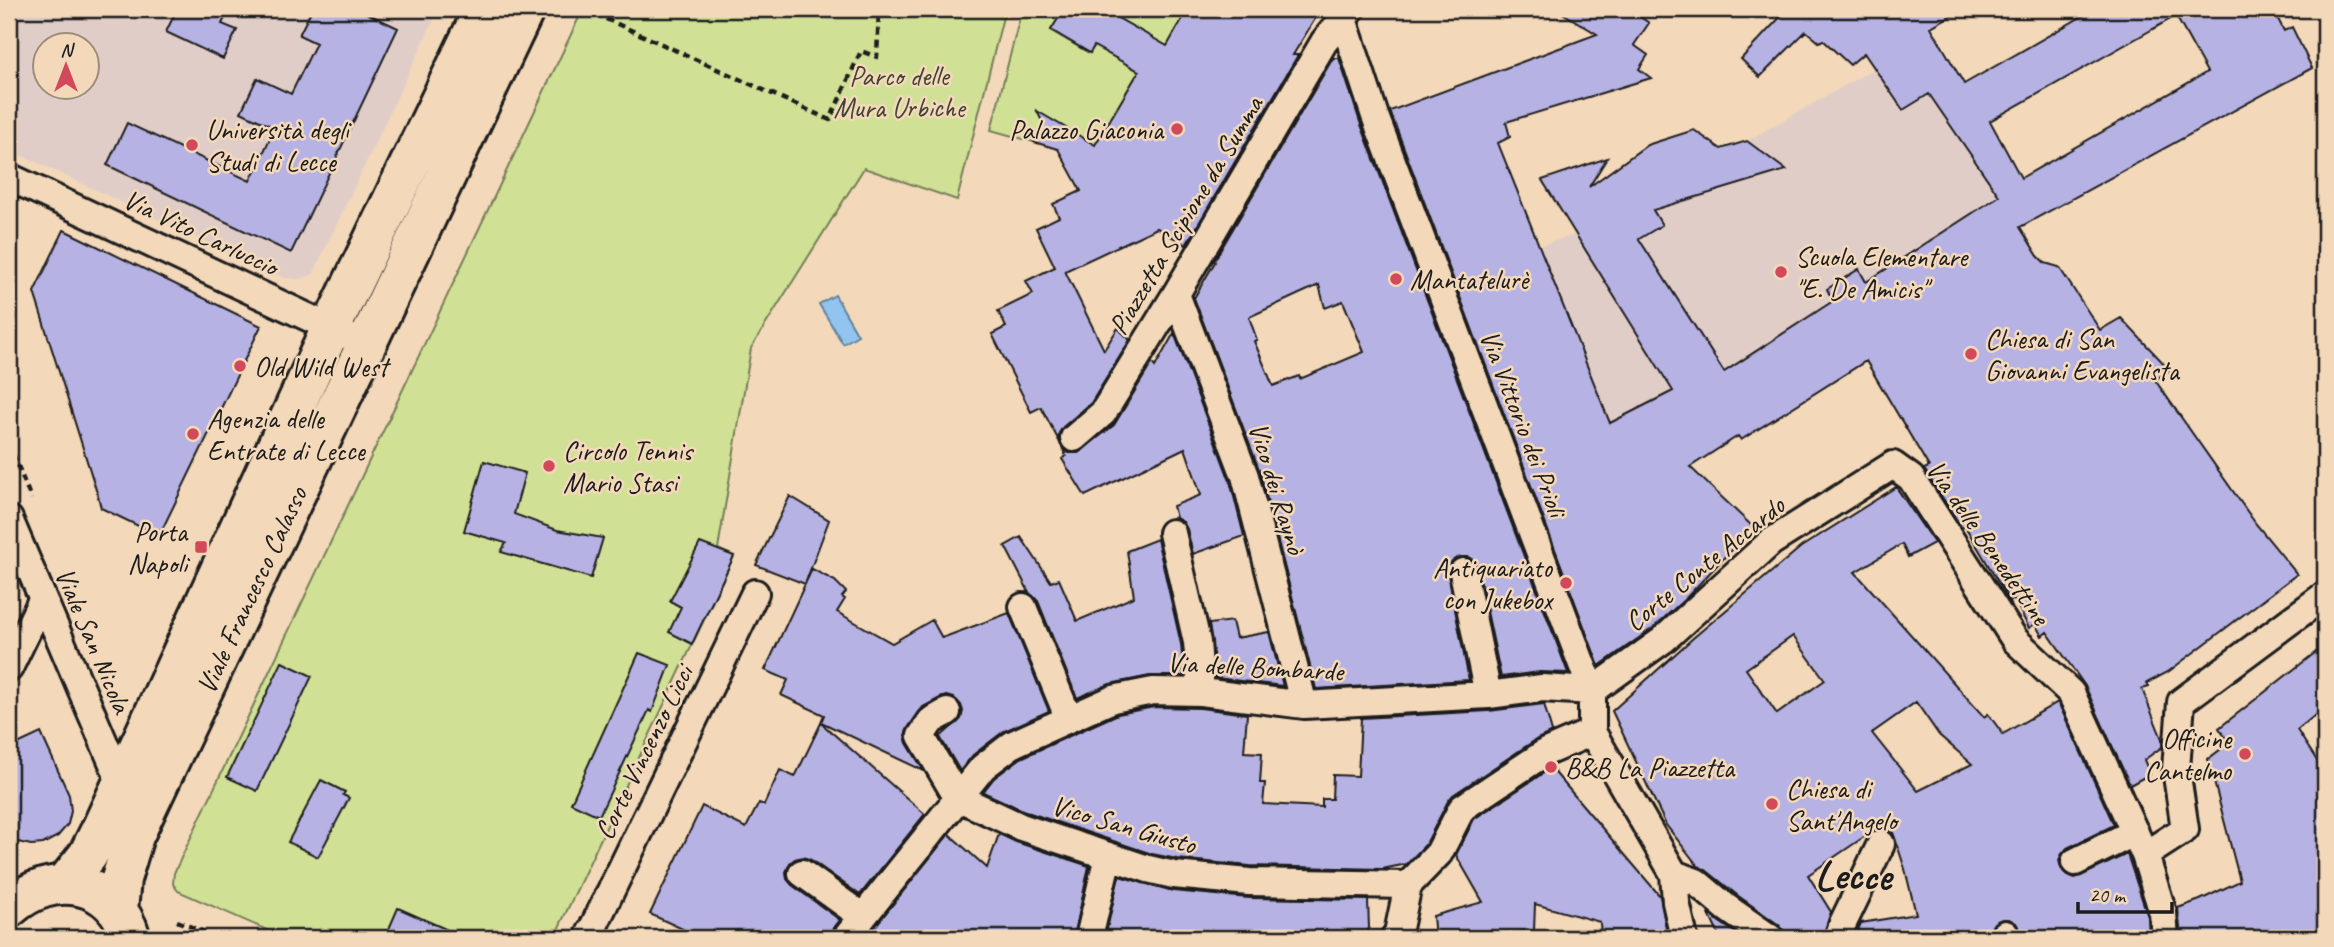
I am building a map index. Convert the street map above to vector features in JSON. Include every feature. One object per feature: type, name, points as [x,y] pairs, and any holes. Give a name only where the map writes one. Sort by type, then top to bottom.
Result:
[{"type":"main road","name":"Viale Francesco Calasso","points":[[65,884],[88,855],[331,328],[484,9]]},
{"type":"main road","name":"Viale Francesco Calasso","points":[[132,928],[121,879],[134,836],[525,9]]},
{"type":"main road","points":[[9,908],[20,898],[43,886],[65,884],[87,888],[106,899],[132,928]]},
{"type":"street","name":"Piazzetta Scipione da Summa","points":[[1074,438],[1103,413],[1324,42],[1347,14]]},
{"type":"street","name":"Via Vittorio dei Prioli","points":[[1347,14],[1375,116],[1592,691]]},
{"type":"street","name":"Via Vito Carluccio","points":[[9,177],[367,344]]},
{"type":"street","name":"Vico dei Raynò","points":[[1176,294],[1245,475],[1304,705]]},
{"type":"street","name":"Corte Conte Accardo","points":[[1592,691],[1663,640],[1771,542],[1893,465]]},
{"type":"street","name":"Via delle Benedettine","points":[[1893,465],[1911,478],[2015,640],[2071,693],[2140,844]]},
{"type":"street","name":"Viale San Nicola","points":[[9,519],[121,785]]},
{"type":"street","points":[[1172,533],[1197,642],[1201,692]]},
{"type":"street","points":[[1463,572],[1488,695]]},
{"type":"street","name":"Corte Vincenzo Licci","points":[[588,938],[755,593]]},
{"type":"street","points":[[2075,862],[2185,829],[2176,769],[2181,702],[2325,595]]},
{"type":"street","points":[[9,668],[42,600]]},
{"type":"street","points":[[1023,607],[1069,719]]},
{"type":"street","name":"Via delle Bombarde","points":[[846,938],[983,767],[1013,744],[1114,699],[1153,691],[1201,692],[1304,705],[1488,695],[1542,688],[1592,691]]},
{"type":"street","points":[[1592,691],[1592,732],[1674,874],[1676,902],[1684,938]]},
{"type":"street","points":[[947,712],[931,721],[921,736],[957,797]]},
{"type":"street","points":[[1399,937],[1408,885],[1439,853],[1462,808],[1546,752],[1592,732]]},
{"type":"street","name":"Vico San Giusto","points":[[957,797],[1021,827],[1174,875],[1249,882],[1408,885]]},
{"type":"street","points":[[1838,938],[1881,844]]},
{"type":"street","points":[[2140,844],[2164,926]]},
{"type":"street","points":[[1089,938],[1108,856]]},
{"type":"street","points":[[802,873],[863,917]]},
{"type":"street","points":[[1674,874],[1696,882],[1770,938]]},
{"type":"path","points":[[584,9],[830,120],[861,51],[877,57],[879,9]]},
{"type":"path","points":[[177,921],[218,938]]},
{"type":"shaded area","name":"Università degli Studi di Lecce","points":[[9,9],[439,9],[313,274],[301,279],[284,278],[10,150]]},
{"type":"shaded area","name":"Scuola Elementare \"E. De Amicis\"","points":[[1875,68],[1903,110],[1929,94],[1999,196],[2001,195],[2038,256],[1741,440],[1738,437],[1633,504],[1539,246],[1782,171],[1781,167],[1747,141]]},
{"type":"green space","name":"Circolo Tennis Mario Stasi","points":[[583,9],[1005,9],[957,200],[864,168],[751,348],[718,549],[734,556],[554,938],[285,938],[178,891],[173,884],[174,873]]},
{"type":"green space","points":[[1022,9],[1064,9],[1051,31],[1089,53],[1094,46],[1145,75],[1095,145],[1034,142],[991,130]]},
{"type":"green space","points":[[1109,9],[1198,9],[1167,46],[1111,14]]},
{"type":"water","points":[[835,295],[858,335],[843,344],[819,304]]},
{"type":"building","points":[[177,9],[229,9],[222,24],[237,30],[223,59],[166,32]]},
{"type":"building","points":[[312,9],[358,9],[398,28],[291,253],[107,165],[127,123],[250,181],[275,128],[241,112],[257,78],[291,94],[316,43],[299,35]]},
{"type":"building","name":"Palazzo Giaconia","points":[[1064,9],[1102,9],[1167,46],[1188,9],[1321,9],[1293,55],[1298,55],[1186,245],[1157,228],[1065,271],[1104,350],[1118,328],[1130,340],[1091,403],[1063,427],[1059,433],[1059,441],[1041,407],[1031,412],[992,334],[1006,327],[998,311],[1033,294],[1026,281],[1055,267],[1036,228],[1059,217],[1053,204],[1081,191],[1058,149],[1034,142],[1043,123],[1037,111],[1095,145],[1139,71],[1094,46],[1090,53],[1051,30]]},
{"type":"building","points":[[1556,9],[1629,9],[1649,23],[1634,45],[1648,55],[1639,69],[1651,78],[1506,122],[1510,137],[1498,143],[1610,423],[1673,391],[1542,180],[1607,158],[1589,187],[1647,145],[1694,130],[1721,149],[1747,141],[1786,170],[1653,210],[1662,225],[1639,239],[1724,372],[1833,301],[1827,289],[1859,269],[1866,282],[1999,196],[1929,94],[1903,110],[1864,53],[1850,65],[1823,40],[1819,42],[1806,31],[1760,77],[1741,59],[1785,12],[1782,9],[1963,9],[1931,27],[1964,84],[2095,9],[2273,9],[2284,31],[2292,27],[2312,68],[2020,227],[2038,256],[2045,263],[2059,267],[2100,330],[2121,318],[2170,370],[2155,380],[2256,524],[2297,574],[2168,672],[2147,683],[2149,687],[2142,689],[2162,739],[2162,747],[2144,760],[2150,774],[2130,785],[2085,686],[2047,632],[2042,636],[2035,624],[2029,628],[2014,599],[2010,602],[1965,526],[1962,528],[1924,469],[1929,467],[1866,361],[1741,440],[1738,436],[1690,467],[1753,527],[1686,598],[1653,628],[1599,666],[1390,111],[1597,34]],"holes":[[[2176,16],[2207,72],[2021,178],[1990,121]]]},
{"type":"building","points":[[1333,58],[1339,58],[1360,122],[1568,673],[1540,672],[1501,677],[1478,569],[1469,557],[1461,557],[1452,561],[1448,574],[1469,680],[1316,689],[1260,472],[1194,298]],"holes":[[[1319,285],[1325,308],[1343,301],[1364,352],[1300,379],[1299,376],[1273,386],[1254,341],[1257,340],[1249,317]]]},
{"type":"building","points":[[64,230],[261,326],[159,536],[101,508],[34,292]]},
{"type":"building","points":[[1174,333],[1230,481],[1244,536],[1193,554],[1187,529],[1183,522],[1176,518],[1173,506],[1201,495],[1185,448],[1085,496],[1062,459],[1066,456],[1063,449],[1069,453],[1078,453],[1114,425],[1152,363],[1155,367]]},
{"type":"building","points":[[484,461],[525,473],[514,514],[557,530],[603,538],[591,578],[501,552],[506,543],[464,531]]},
{"type":"building","points":[[1896,487],[1934,543],[1908,557],[1902,544],[1855,572],[1984,717],[1988,714],[2003,734],[2058,702],[2114,825],[2067,848],[2059,860],[2061,868],[2067,875],[2075,878],[2127,854],[2148,917],[2149,938],[2021,938],[2016,923],[2002,919],[1994,923],[1990,937],[1983,938],[1855,938],[1861,923],[1916,914],[1889,820],[1808,875],[1831,912],[1823,937],[1786,938],[1779,925],[1698,866],[1666,825],[1612,711],[1801,547]],"holes":[[[1793,636],[1825,680],[1777,714],[1746,669]],[[1916,702],[1939,735],[1972,764],[1918,791],[1872,733]]]},
{"type":"building","points":[[790,496],[829,520],[805,584],[756,565]]},
{"type":"building","points":[[1021,537],[1051,582],[1059,579],[1077,621],[1134,597],[1127,551],[1157,539],[1181,644],[1184,676],[1150,676],[1110,684],[1077,698],[1038,601],[1028,592],[1005,546]]},
{"type":"building","points":[[700,543],[734,556],[692,644],[669,632],[681,607],[670,601]]},
{"type":"building","points":[[812,569],[835,581],[846,592],[837,612],[892,643],[932,620],[942,638],[1009,613],[1049,711],[1004,731],[973,755],[960,771],[940,737],[961,719],[961,705],[954,698],[946,696],[923,707],[905,735],[924,771],[821,722],[824,715],[781,695],[788,680],[765,670]]},
{"type":"building","points":[[1232,621],[1236,638],[1269,632],[1283,686],[1216,678],[1209,624]]},
{"type":"building","points":[[2325,645],[2325,707],[2297,730],[2325,773],[2325,932],[2314,938],[2181,938],[2178,908],[2240,881],[2208,759],[2229,743],[2219,728]]},
{"type":"building","points":[[639,653],[670,665],[652,712],[649,710],[599,816],[571,803]]},
{"type":"building","points":[[282,662],[312,676],[257,791],[227,777]]},
{"type":"building","points":[[1544,704],[1552,732],[1537,739],[1453,795],[1426,844],[1407,864],[1382,869],[1250,866],[1177,859],[1152,854],[1027,812],[983,792],[994,778],[1021,758],[1118,714],[1154,707],[1200,708],[1247,714],[1244,752],[1262,753],[1260,783],[1265,783],[1263,804],[1322,807],[1322,799],[1332,799],[1333,775],[1358,776],[1361,718],[1489,711]]},
{"type":"building","points":[[821,723],[925,814],[860,895],[811,860],[803,857],[790,863],[786,872],[792,885],[840,920],[833,929],[831,938],[702,938],[650,914],[702,806],[746,828],[759,803],[764,805],[780,770],[795,777]]},
{"type":"building","points":[[41,733],[69,795],[71,811],[68,824],[58,836],[43,844],[31,845],[9,840],[9,748]]},
{"type":"building","points":[[1551,768],[1660,896],[1668,938],[1601,938],[1600,922],[1535,904],[1534,931],[1520,931],[1521,938],[1435,938],[1433,916],[1483,902],[1456,855],[1474,819]]},
{"type":"building","points":[[321,780],[345,792],[343,795],[349,798],[318,857],[288,842]]},
{"type":"building","points":[[949,834],[987,868],[999,834],[1089,866],[1074,938],[866,938]]},
{"type":"building","points":[[1119,876],[1173,891],[1249,898],[1368,900],[1369,928],[1363,938],[1105,938]]},
{"type":"building","points":[[398,908],[466,938],[385,938]]},
{"type":"building","points":[[1708,912],[1718,921],[1743,938],[1720,938]]},
{"type":"place","name":"Palazzo Giaconia","points":[[1177,129]]},
{"type":"place","name":"Università degli Studi di Lecce","points":[[192,145]]},
{"type":"place","name":"Scuola Elementare \"E. De Amicis\"","points":[[1781,272]]},
{"type":"place","name":"Mantatelurè","points":[[1396,279]]},
{"type":"place","name":"Chiesa di San Giovanni Evangelista","points":[[1971,354]]},
{"type":"place","name":"Old Wild West","points":[[240,366]]},
{"type":"place","name":"Agenzia delle Entrate di Lecce","points":[[193,434]]},
{"type":"place","name":"Circolo Tennis Mario Stasi","points":[[549,466]]},
{"type":"place","name":"Porta Napoli","points":[[201,547]]},
{"type":"place","name":"Antiquariato con Jukebox","points":[[1566,583]]},
{"type":"place","name":"Officine Cantelmo","points":[[2245,754]]},
{"type":"place","name":"B&B La Piazzetta","points":[[1551,767]]},
{"type":"place","name":"Chiesa di Sant'Angelo","points":[[1772,804]]},
{"type":"district","name":"Lecce","points":[[1853,874]]},
{"type":"park label","name":"Parco delle Mura Urbiche","points":[[899,91]]}]
